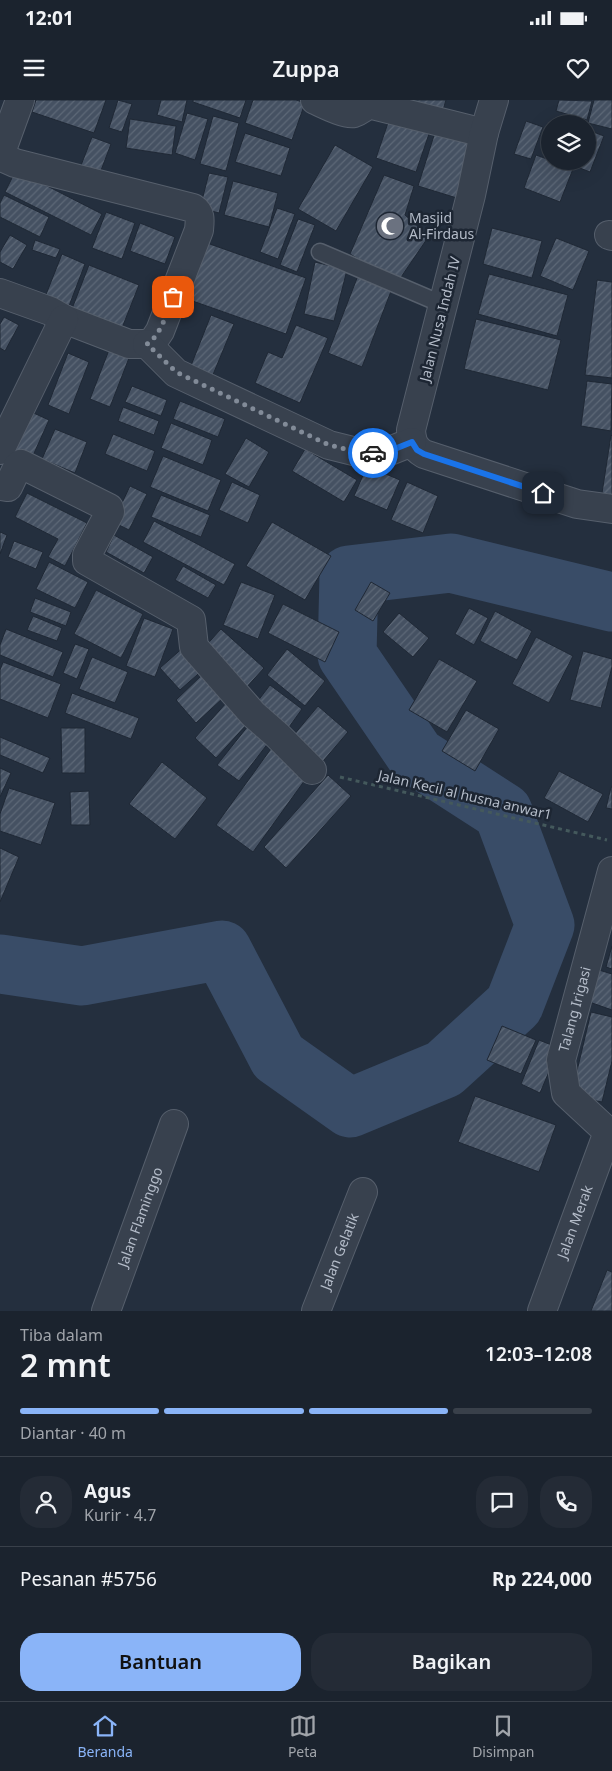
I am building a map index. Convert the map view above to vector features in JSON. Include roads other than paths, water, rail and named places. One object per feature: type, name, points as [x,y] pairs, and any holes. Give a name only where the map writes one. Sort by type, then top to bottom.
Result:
[{"type":"street","points":[[0,293],[50,311],[64,320],[129,344],[147,344],[154,340],[160,331],[199,230],[200,217],[197,210],[187,206],[15,163],[6,159],[3,150],[4,144],[20,100]]},
{"type":"street","points":[[315,100],[347,113],[354,113],[367,105],[372,105],[484,133]]},
{"type":"street","name":"Jalan Nusa Indah IV","points":[[415,446],[411,430],[444,305],[484,133],[494,100]]},
{"type":"street","points":[[0,450],[64,320]]},
{"type":"street","points":[[147,344],[176,372],[329,445],[357,452],[382,454],[415,446],[424,454],[577,504],[612,509]]},
{"type":"street","points":[[0,486],[8,487],[18,466],[21,464],[109,508],[110,512],[87,555],[87,561],[192,620],[194,647],[253,714],[312,770]]},
{"type":"street","name":"Talang Irigasi","points":[[608,1132],[566,1093],[561,1060],[612,871]]},
{"type":"street","name":"Jalan Flaminggo","points":[[106,1311],[174,1124]]},
{"type":"street","name":"Jalan Merak","points":[[542,1311],[608,1132]]},
{"type":"street","name":"Jalan Gelatik","points":[[316,1311],[363,1192]]},
{"type":"lane","points":[[320,252],[444,305]]},
{"type":"waterway","points":[[0,964],[82,976],[222,950],[278,1057],[350,1108],[444,1069],[514,1005],[545,925],[503,812],[416,756],[347,655],[349,575],[451,563],[612,602]]},
{"type":"place","name":"Masjid Al-Firdaus","points":[[390,226]]}]
